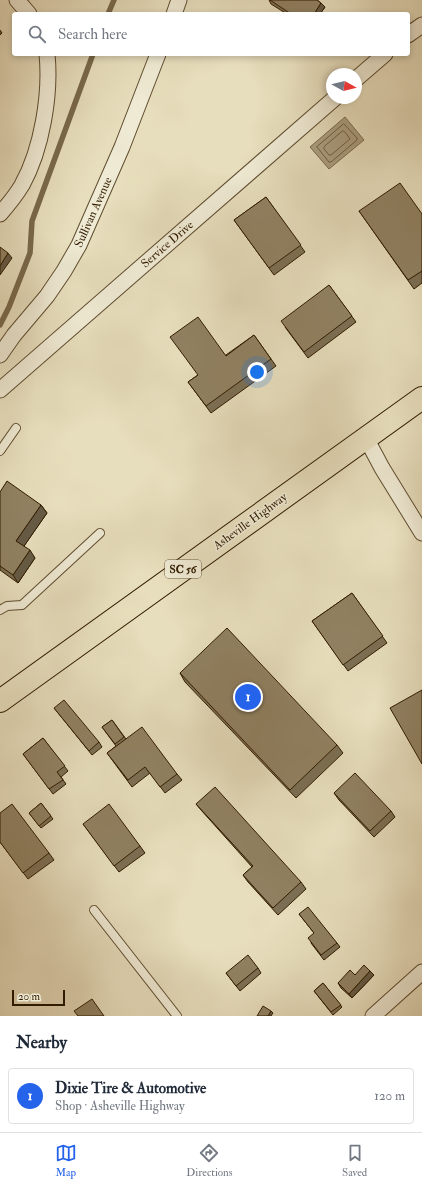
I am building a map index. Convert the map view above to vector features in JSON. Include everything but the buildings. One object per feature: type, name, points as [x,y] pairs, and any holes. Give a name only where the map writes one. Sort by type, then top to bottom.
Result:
[{"type":"main road","name":"Asheville Highway","points":[[0,701],[422,398]]},
{"type":"street","points":[[17,0],[27,12]]},
{"type":"street","points":[[175,12],[179,0]]},
{"type":"street","points":[[410,34],[422,25]]},
{"type":"street","points":[[0,214],[22,185],[32,164],[42,126],[48,92],[49,75],[47,56]]},
{"type":"street","name":"Sullivan Avenue","points":[[0,355],[14,335],[51,290],[79,245],[122,147],[157,56]]},
{"type":"street","points":[[362,74],[383,56]]},
{"type":"street","name":"Service Drive","points":[[0,390],[328,104]]},
{"type":"street","points":[[366,438],[382,468],[422,533]]},
{"type":"street","points":[[373,1016],[422,972]]},
{"type":"lane","points":[[0,451],[16,428]]},
{"type":"lane","points":[[0,601],[4,608],[22,605],[100,533]]},
{"type":"lane","points":[[94,910],[177,1016]]},
{"type":"water","points":[[345,117],[364,140],[329,169],[310,147]]},
{"type":"waterway","points":[[109,12],[114,0]]},
{"type":"waterway","points":[[0,325],[9,307],[30,253],[32,221],[92,56]]},
{"type":"place","name":"Dixie Tire & Automotive","points":[[248,697]]}]
